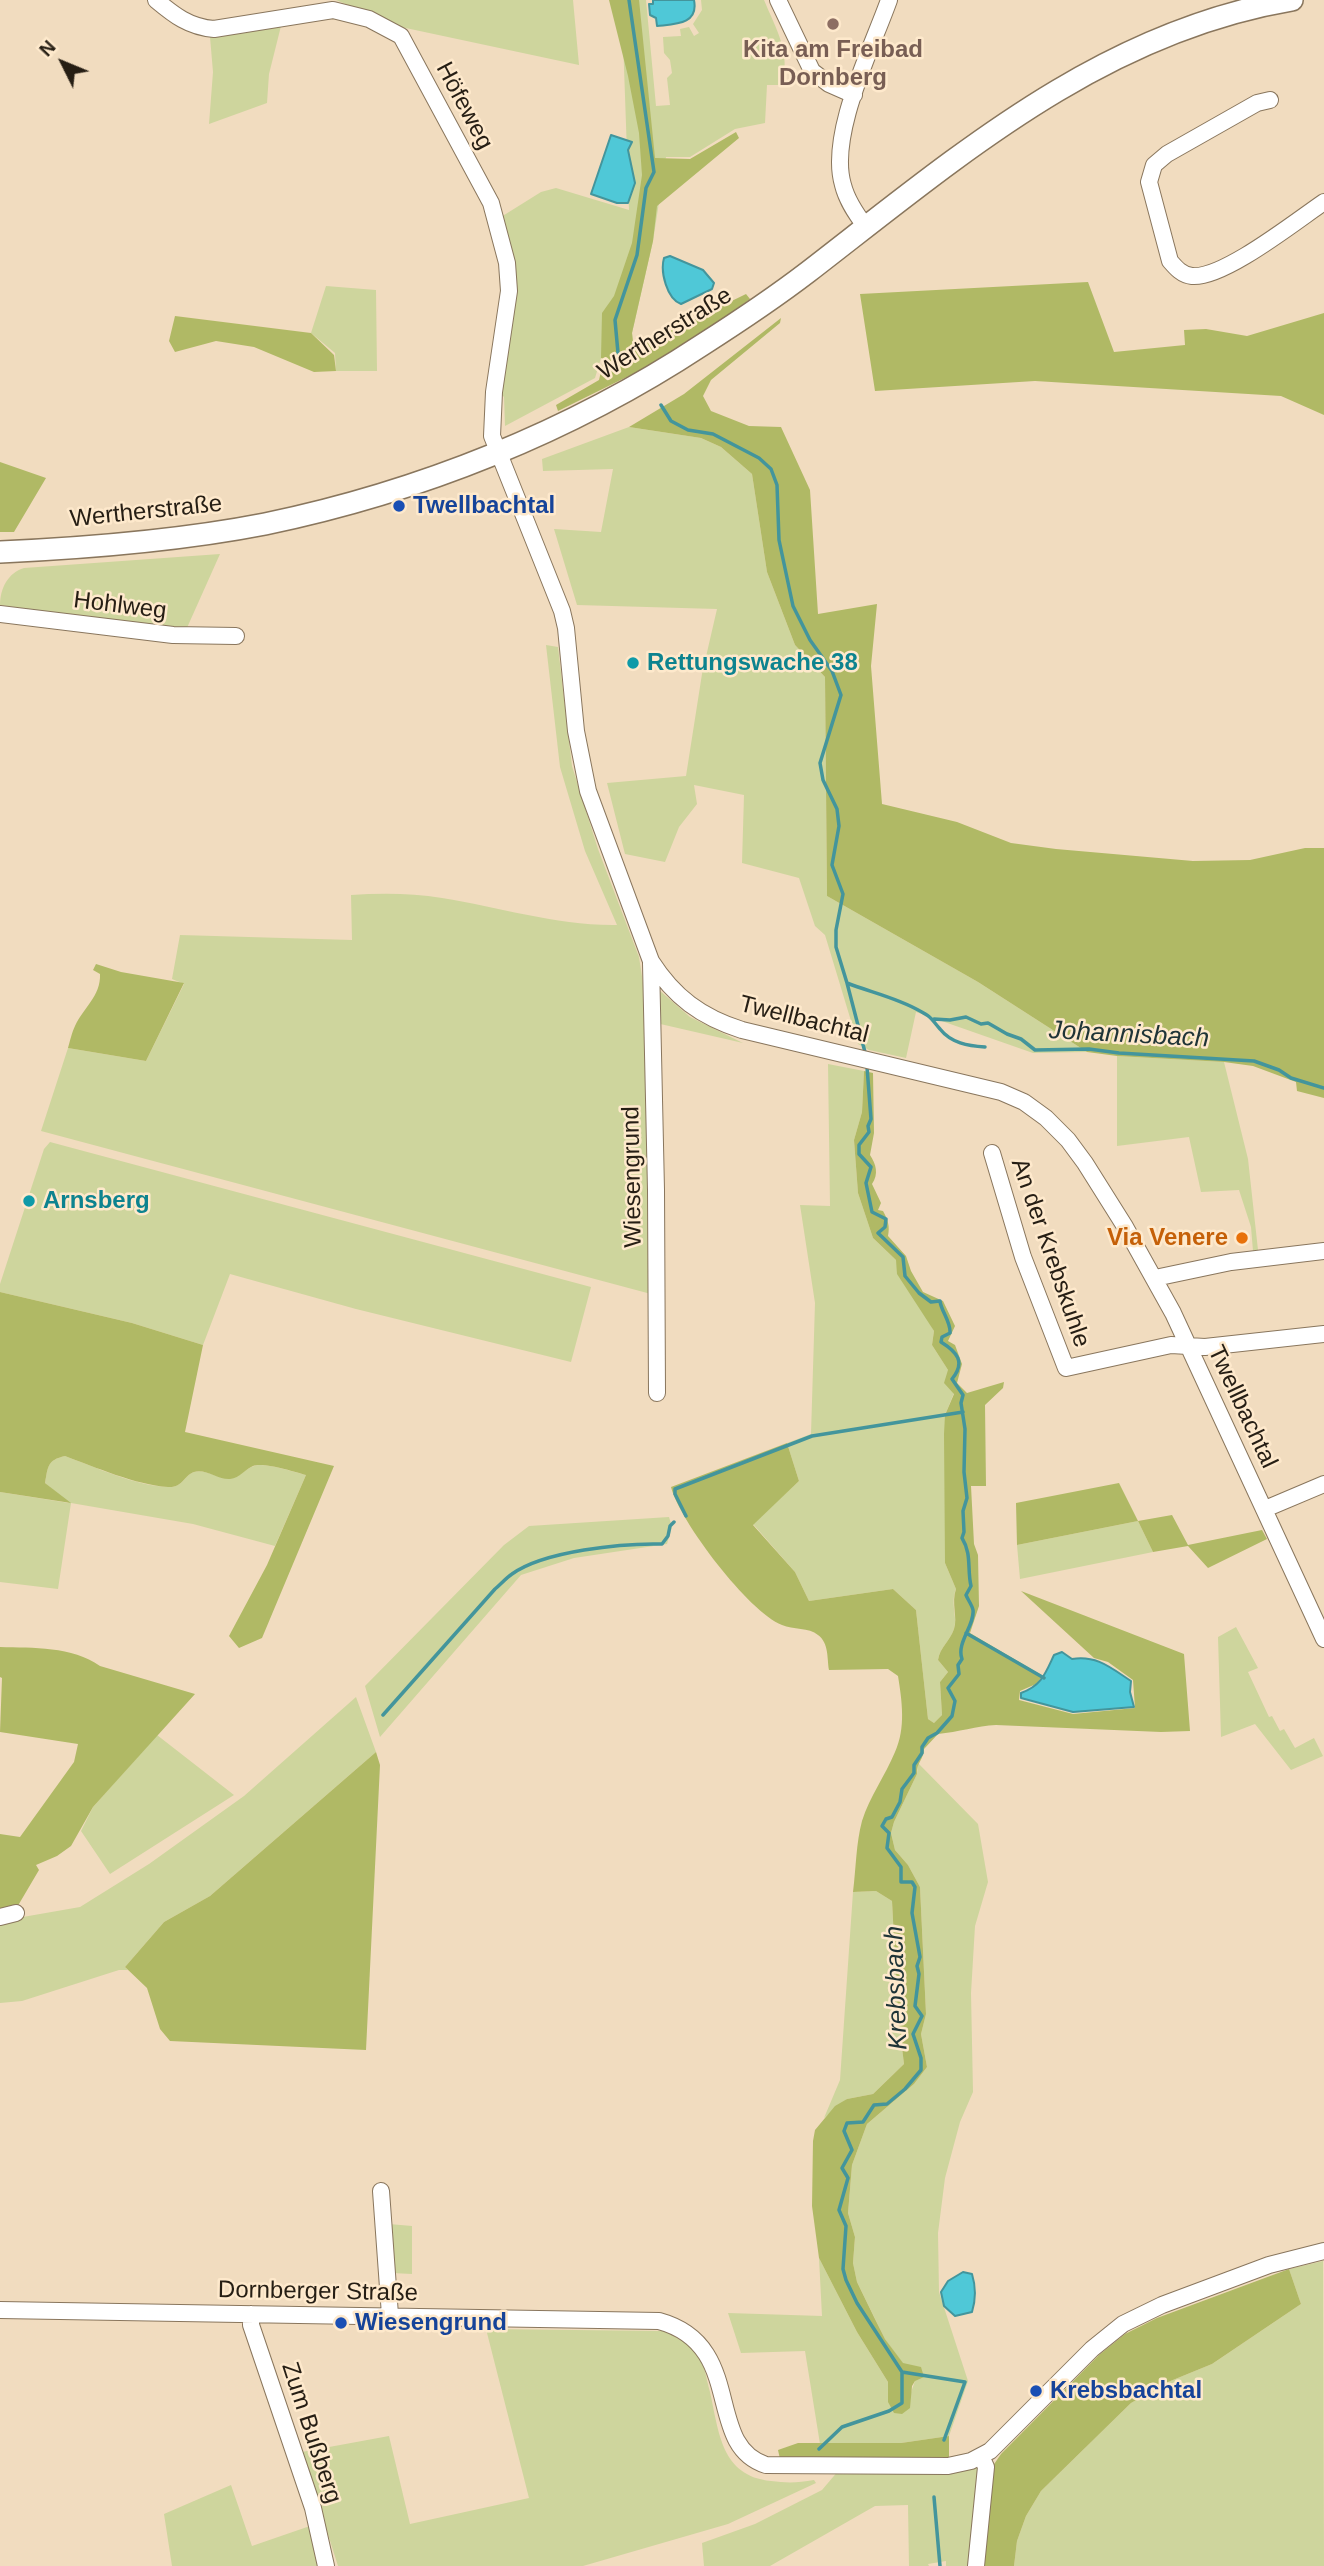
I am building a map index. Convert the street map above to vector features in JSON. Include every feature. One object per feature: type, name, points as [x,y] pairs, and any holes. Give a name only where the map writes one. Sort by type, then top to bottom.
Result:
[{"type":"main road","name":"Wertherstraße","points":[[2,557],[159,540],[264,524],[354,502],[447,472],[498,452],[601,405],[676,362],[805,274],[1009,122],[1100,65],[1189,26],[1292,0]]},
{"type":"street","name":"Höfeweg","points":[[156,0],[177,17],[198,28],[214,29],[333,10],[369,19],[401,36],[491,203],[507,263],[509,291],[491,419],[492,436],[498,452]]},
{"type":"street","points":[[778,0],[812,71],[829,84],[853,95]]},
{"type":"street","points":[[866,227],[848,200],[842,183],[842,144],[845,120],[853,95],[889,0]]},
{"type":"street","points":[[1270,100],[1257,103],[1154,164],[1149,182],[1170,261],[1177,269],[1191,276],[1213,273],[1231,265],[1324,202]]},
{"type":"street","name":"Twellbachtal","points":[[498,452],[562,611],[576,731],[588,791],[651,961],[664,983],[680,998],[717,1022],[1001,1092],[1024,1101],[1046,1118],[1086,1163],[1155,1278],[1324,1639]]},
{"type":"street","name":"Hohlweg","points":[[0,614],[173,635],[236,636]]},
{"type":"street","name":"Wiesengrund","points":[[651,961],[657,1393]]},
{"type":"street","name":"An der Krebskuhle","points":[[992,1153],[1023,1258],[1066,1368],[1171,1345],[1188,1345]]},
{"type":"street","points":[[1155,1278],[1231,1262],[1324,1251]]},
{"type":"street","points":[[1188,1345],[1205,1347],[1324,1334]]},
{"type":"street","name":"Twellbachtal","points":[[1265,1509],[1324,1484]]},
{"type":"street","points":[[0,1917],[16,1913]]},
{"type":"street","points":[[381,2191],[390,2315]]},
{"type":"street","name":"Dornberger Straße","points":[[0,2311],[647,2319],[670,2324],[690,2333],[705,2351],[715,2371],[736,2439],[747,2454],[766,2465],[948,2466],[981,2456],[998,2444],[1092,2349],[1123,2324],[1162,2305],[1269,2265],[1324,2251]]},
{"type":"street","name":"Zum Bußberg","points":[[251,2314],[251,2325],[313,2508],[326,2566]]},
{"type":"street","points":[[976,2566],[986,2467],[981,2456]]},
{"type":"green space","points":[[336,0],[573,0],[579,65],[401,27]]},
{"type":"green space","points":[[609,0],[639,0],[655,158],[690,159],[736,132],[739,138],[657,206],[653,241],[632,333],[633,342],[662,335],[746,294],[750,299],[705,332],[649,366],[558,411],[556,405],[599,380],[604,359],[601,358],[602,313],[614,296],[632,243],[642,175],[639,133]]},
{"type":"green space","points":[[614,0],[646,0],[656,106],[670,105],[667,78],[672,73],[670,60],[664,53],[663,37],[681,36],[680,29],[689,27],[694,36],[699,33],[693,24],[702,10],[701,0],[764,0],[783,51],[785,62],[782,85],[767,85],[765,123],[735,129],[690,157],[666,157],[653,241],[632,333],[633,342],[601,358],[595,378],[505,426],[504,397],[500,393],[501,217],[541,192],[556,188],[629,210],[623,39]]},
{"type":"green space","points":[[281,26],[269,74],[267,103],[209,124],[213,72],[210,37]]},
{"type":"green space","points":[[1088,282],[1114,352],[1185,345],[1184,330],[1206,329],[1247,336],[1324,313],[1324,415],[1281,396],[1035,381],[875,391],[860,294]]},
{"type":"green space","points":[[326,286],[376,290],[377,371],[336,371],[335,353],[311,333]]},
{"type":"green space","points":[[175,316],[311,333],[334,355],[336,371],[314,372],[254,347],[216,341],[175,352],[169,341]]},
{"type":"green space","points":[[781,318],[780,323],[711,380],[703,396],[711,411],[749,426],[781,427],[810,490],[818,614],[877,604],[871,666],[882,804],[957,822],[1011,843],[1056,849],[1193,861],[1250,860],[1305,848],[1324,848],[1324,1098],[1297,1091],[1296,1082],[1253,1066],[1087,1052],[978,982],[827,896],[825,677],[795,645],[767,572],[752,474],[721,447],[701,438],[629,427],[684,394]]},
{"type":"green space","points":[[629,427],[701,438],[721,447],[752,474],[767,572],[795,645],[825,677],[827,896],[978,982],[1087,1052],[1033,1053],[916,1012],[906,1058],[869,1050],[858,1044],[825,935],[815,926],[799,878],[742,863],[744,795],[694,785],[697,804],[679,827],[665,862],[625,854],[607,783],[686,776],[702,674],[717,609],[577,605],[554,529],[601,532],[613,469],[543,471],[542,459]]},
{"type":"green space","points":[[0,462],[46,478],[14,532],[0,532]]},
{"type":"green space","points":[[220,554],[186,630],[0,605],[6,582],[18,570],[24,568]]},
{"type":"green space","points":[[546,645],[558,647],[572,766],[598,849],[639,957],[647,1015],[651,1294],[41,1131],[68,1048],[146,1061],[184,984],[172,979],[180,935],[352,940],[351,895],[374,894],[431,896],[551,919],[617,925],[585,851],[560,767]]},
{"type":"green space","points":[[96,964],[121,972],[184,983],[146,1061],[68,1048],[78,1020],[98,989],[100,974],[93,970]]},
{"type":"green space","points":[[659,990],[690,1017],[743,1043],[656,1023]]},
{"type":"green space","points":[[1117,1056],[1224,1062],[1248,1159],[1258,1250],[1253,1251],[1251,1227],[1239,1190],[1201,1192],[1189,1137],[1117,1146]]},
{"type":"green space","points":[[828,1064],[864,1071],[862,1112],[854,1140],[858,1193],[873,1238],[896,1260],[934,1331],[932,1345],[948,1370],[954,1393],[945,1415],[945,1563],[956,1589],[955,1625],[938,1660],[948,1672],[940,1682],[942,1715],[934,1723],[928,1719],[916,1610],[893,1589],[809,1601],[795,1572],[753,1524],[799,1481],[787,1443],[811,1434],[815,1303],[800,1205],[830,1206]]},
{"type":"green space","points":[[864,1071],[873,1073],[874,1133],[870,1155],[876,1173],[872,1184],[881,1203],[878,1210],[883,1211],[887,1220],[888,1236],[906,1256],[923,1292],[943,1301],[955,1326],[948,1341],[955,1345],[962,1364],[957,1383],[967,1393],[1004,1382],[1003,1388],[985,1405],[986,1486],[971,1486],[974,1544],[978,1555],[979,1606],[970,1633],[1043,1676],[1036,1684],[1020,1691],[1019,1700],[1073,1714],[1135,1708],[1133,1680],[1108,1662],[1094,1658],[1021,1591],[1184,1654],[1190,1731],[996,1725],[938,1734],[924,1749],[917,1774],[891,1833],[895,1850],[908,1865],[920,1887],[926,2014],[921,2034],[927,2067],[914,2084],[867,2124],[852,2165],[848,2213],[855,2237],[853,2263],[857,2282],[885,2339],[903,2363],[921,2367],[924,2377],[915,2381],[912,2386],[910,2408],[902,2414],[894,2413],[888,2402],[888,2382],[857,2332],[819,2258],[812,2206],[815,2130],[835,2106],[847,2099],[873,2094],[904,2064],[898,2015],[892,1901],[876,1891],[853,1892],[862,1821],[901,1734],[902,1705],[898,1676],[888,1669],[829,1670],[826,1646],[822,1638],[810,1631],[782,1625],[752,1603],[701,1543],[671,1487],[787,1443],[799,1481],[753,1525],[795,1572],[809,1601],[893,1589],[916,1610],[928,1719],[934,1723],[942,1715],[940,1682],[948,1672],[938,1660],[955,1625],[956,1589],[945,1563],[944,1434],[945,1415],[954,1394],[944,1383],[948,1370],[932,1345],[934,1331],[897,1274],[896,1260],[873,1238],[858,1193],[854,1140],[862,1112]]},
{"type":"green space","points":[[50,1142],[591,1287],[571,1362],[356,1309],[230,1274],[203,1345],[132,1323],[0,1292],[0,1284],[44,1149]]},
{"type":"green space","points":[[0,1292],[132,1323],[203,1345],[185,1432],[334,1466],[262,1638],[239,1648],[229,1636],[267,1565],[306,1475],[258,1465],[230,1479],[198,1471],[190,1474],[177,1486],[168,1487],[129,1479],[65,1456],[49,1465],[45,1483],[71,1503],[0,1492]]},
{"type":"green space","points":[[65,1456],[129,1480],[168,1487],[177,1486],[190,1474],[198,1471],[230,1478],[259,1465],[306,1475],[275,1546],[193,1524],[71,1503],[58,1589],[0,1582],[0,1492],[69,1503],[45,1483],[49,1465]]},
{"type":"green space","points":[[1119,1483],[1138,1521],[1017,1545],[1016,1503]]},
{"type":"green space","points":[[1172,1515],[1188,1545],[1262,1530],[1267,1539],[1208,1568],[1188,1546],[1153,1552],[1138,1521]]},
{"type":"green space","points":[[669,1517],[672,1527],[667,1544],[574,1558],[521,1575],[380,1737],[365,1686],[504,1545],[529,1526]]},
{"type":"green space","points":[[1138,1521],[1153,1552],[1020,1579],[1017,1545]]},
{"type":"green space","points":[[1236,1627],[1258,1668],[1248,1672],[1269,1717],[1272,1716],[1280,1731],[1284,1729],[1295,1748],[1314,1738],[1323,1756],[1291,1770],[1255,1724],[1221,1737],[1218,1637]]},
{"type":"green space","points":[[0,1647],[65,1651],[89,1659],[100,1666],[195,1694],[93,1807],[71,1846],[57,1856],[36,1865],[39,1870],[16,1909],[0,1912],[0,1834],[20,1837],[74,1762],[78,1744],[0,1732]]},
{"type":"green space","points":[[356,1697],[376,1752],[210,1896],[164,1922],[125,1967],[128,1970],[119,1970],[22,2001],[0,2003],[0,1921],[80,1907],[149,1864],[244,1796]]},
{"type":"green space","points":[[157,1735],[234,1795],[110,1874],[81,1831],[93,1807]]},
{"type":"green space","points":[[376,1752],[380,1765],[366,2050],[170,2041],[160,2029],[147,1988],[125,1967],[164,1922],[210,1896]]},
{"type":"green space","points":[[918,1763],[978,1824],[988,1882],[975,1926],[971,1993],[973,2092],[960,2122],[945,2178],[938,2233],[939,2292],[968,2381],[949,2436],[901,2443],[820,2444],[805,2351],[741,2353],[728,2313],[822,2316],[819,2258],[857,2332],[888,2382],[888,2402],[909,2398],[915,2381],[885,2339],[857,2282],[853,2263],[855,2237],[848,2213],[852,2165],[867,2124],[914,2084],[927,2067],[921,2034],[926,2014],[920,1887],[908,1865],[895,1850],[891,1833],[917,1774]]},
{"type":"green space","points":[[876,1891],[892,1901],[898,2015],[904,2064],[873,2094],[847,2099],[824,2118],[840,2080],[853,1892]]},
{"type":"green space","points":[[389,2224],[412,2226],[412,2274],[392,2273]]},
{"type":"green space","points":[[1323,2261],[1324,2566],[1014,2566],[1017,2541],[1026,2516],[1041,2491],[1131,2403],[1168,2382],[1212,2364],[1301,2304],[1289,2269]]},
{"type":"green space","points":[[1289,2269],[1301,2304],[1212,2364],[1168,2382],[1131,2403],[1041,2491],[1026,2516],[1017,2541],[1014,2566],[980,2566],[990,2470],[1001,2454],[1099,2355],[1125,2334],[1157,2318]]},
{"type":"green space","points":[[486,2329],[663,2331],[688,2345],[701,2360],[725,2450],[742,2471],[771,2481],[814,2480],[816,2483],[728,2524],[583,2566],[338,2566],[302,2452],[389,2436],[410,2524],[529,2498]]},
{"type":"green space","points":[[949,2436],[949,2459],[780,2459],[778,2450],[798,2443],[901,2443]]},
{"type":"green space","points":[[979,2467],[971,2566],[946,2566],[946,2561],[928,2564],[929,2566],[909,2566],[908,2505],[875,2506],[770,2566],[704,2566],[702,2543],[755,2524],[822,2490],[839,2470],[954,2473]]},
{"type":"green space","points":[[231,2485],[252,2546],[310,2526],[318,2566],[172,2566],[164,2514]]},
{"type":"water","points":[[653,0],[694,0],[695,8],[693,14],[684,22],[657,26],[656,18],[650,15],[649,4],[653,4]]},
{"type":"water","points":[[611,135],[632,142],[628,150],[635,183],[628,203],[617,203],[591,194]]},
{"type":"water","points":[[670,256],[703,270],[714,283],[712,289],[681,304],[676,301],[668,291],[664,277],[664,258]]},
{"type":"water","points":[[1062,1652],[1072,1659],[1096,1661],[1131,1681],[1130,1692],[1134,1707],[1073,1712],[1021,1698],[1021,1693],[1042,1678],[1054,1655]]},
{"type":"water","points":[[963,2272],[972,2274],[974,2302],[972,2312],[955,2316],[944,2306],[941,2292],[948,2281]]},
{"type":"waterway","name":"Johannisbach","points":[[624,361],[618,353],[615,320],[637,255],[646,188],[654,172],[629,0]]},
{"type":"waterway","name":"Johannisbach","points":[[661,405],[671,421],[688,430],[713,434],[759,458],[771,469],[777,485],[779,540],[793,606],[810,640],[832,671],[841,695],[820,763],[823,780],[837,809],[839,826],[832,865],[843,894],[836,930],[836,947],[847,983],[911,1006],[930,1017],[944,1034],[955,1041],[985,1047]]},
{"type":"waterway","points":[[847,983],[866,1056]]},
{"type":"waterway","name":"Johannisbach","points":[[934,1019],[966,1017],[981,1024],[988,1023],[1021,1039],[1035,1050],[1089,1049],[1254,1061],[1279,1070],[1291,1078],[1324,1088]]},
{"type":"waterway","name":"Krebsbach","points":[[867,1067],[871,1119],[869,1132],[859,1145],[859,1154],[871,1167],[866,1183],[872,1212],[886,1219],[885,1227],[878,1233],[903,1257],[905,1276],[919,1293],[931,1302],[940,1301],[950,1333],[942,1337],[941,1342],[955,1354],[959,1362],[952,1379],[963,1395],[961,1403],[965,1429],[964,1472],[967,1498],[963,1511],[962,1538],[968,1556],[971,1586],[966,1595],[973,1616],[961,1647],[959,1674],[948,1688],[955,1701],[952,1716],[922,1747],[922,1753],[914,1765],[914,1773],[902,1789],[900,1802],[892,1817],[886,1819],[882,1826],[889,1833],[887,1848],[901,1867],[901,1882],[912,1882],[915,1887],[912,1913],[920,1957],[915,2006],[922,2016],[913,2034],[921,2058],[921,2070],[905,2089],[887,2104],[874,2105],[863,2122],[847,2123],[844,2131],[852,2150],[842,2168],[848,2178],[839,2210],[846,2226],[843,2269],[846,2280],[857,2303],[902,2372],[965,2382],[944,2440]]},
{"type":"waterway","points":[[686,1516],[675,1489],[812,1436],[963,1412]]},
{"type":"waterway","points":[[383,1715],[495,1589],[512,1574],[543,1559],[563,1554],[605,1547],[662,1544],[674,1522]]},
{"type":"waterway","points":[[966,1633],[1044,1678]]},
{"type":"waterway","points":[[819,2449],[842,2427],[889,2411],[902,2403],[902,2372]]},
{"type":"waterway","name":"Krebsbach","points":[[934,2497],[940,2566]]},
{"type":"place","name":"Kita am Freibad Dornberg","points":[[833,24]]},
{"type":"place","name":"Twellbachtal","points":[[399,506]]},
{"type":"place","name":"Rettungswache 38","points":[[633,663]]},
{"type":"place","name":"Arnsberg","points":[[29,1201]]},
{"type":"place","name":"Via Venere","points":[[1242,1238]]},
{"type":"place","name":"Wiesengrund","points":[[341,2323]]},
{"type":"place","name":"Krebsbachtal","points":[[1036,2391]]}]
